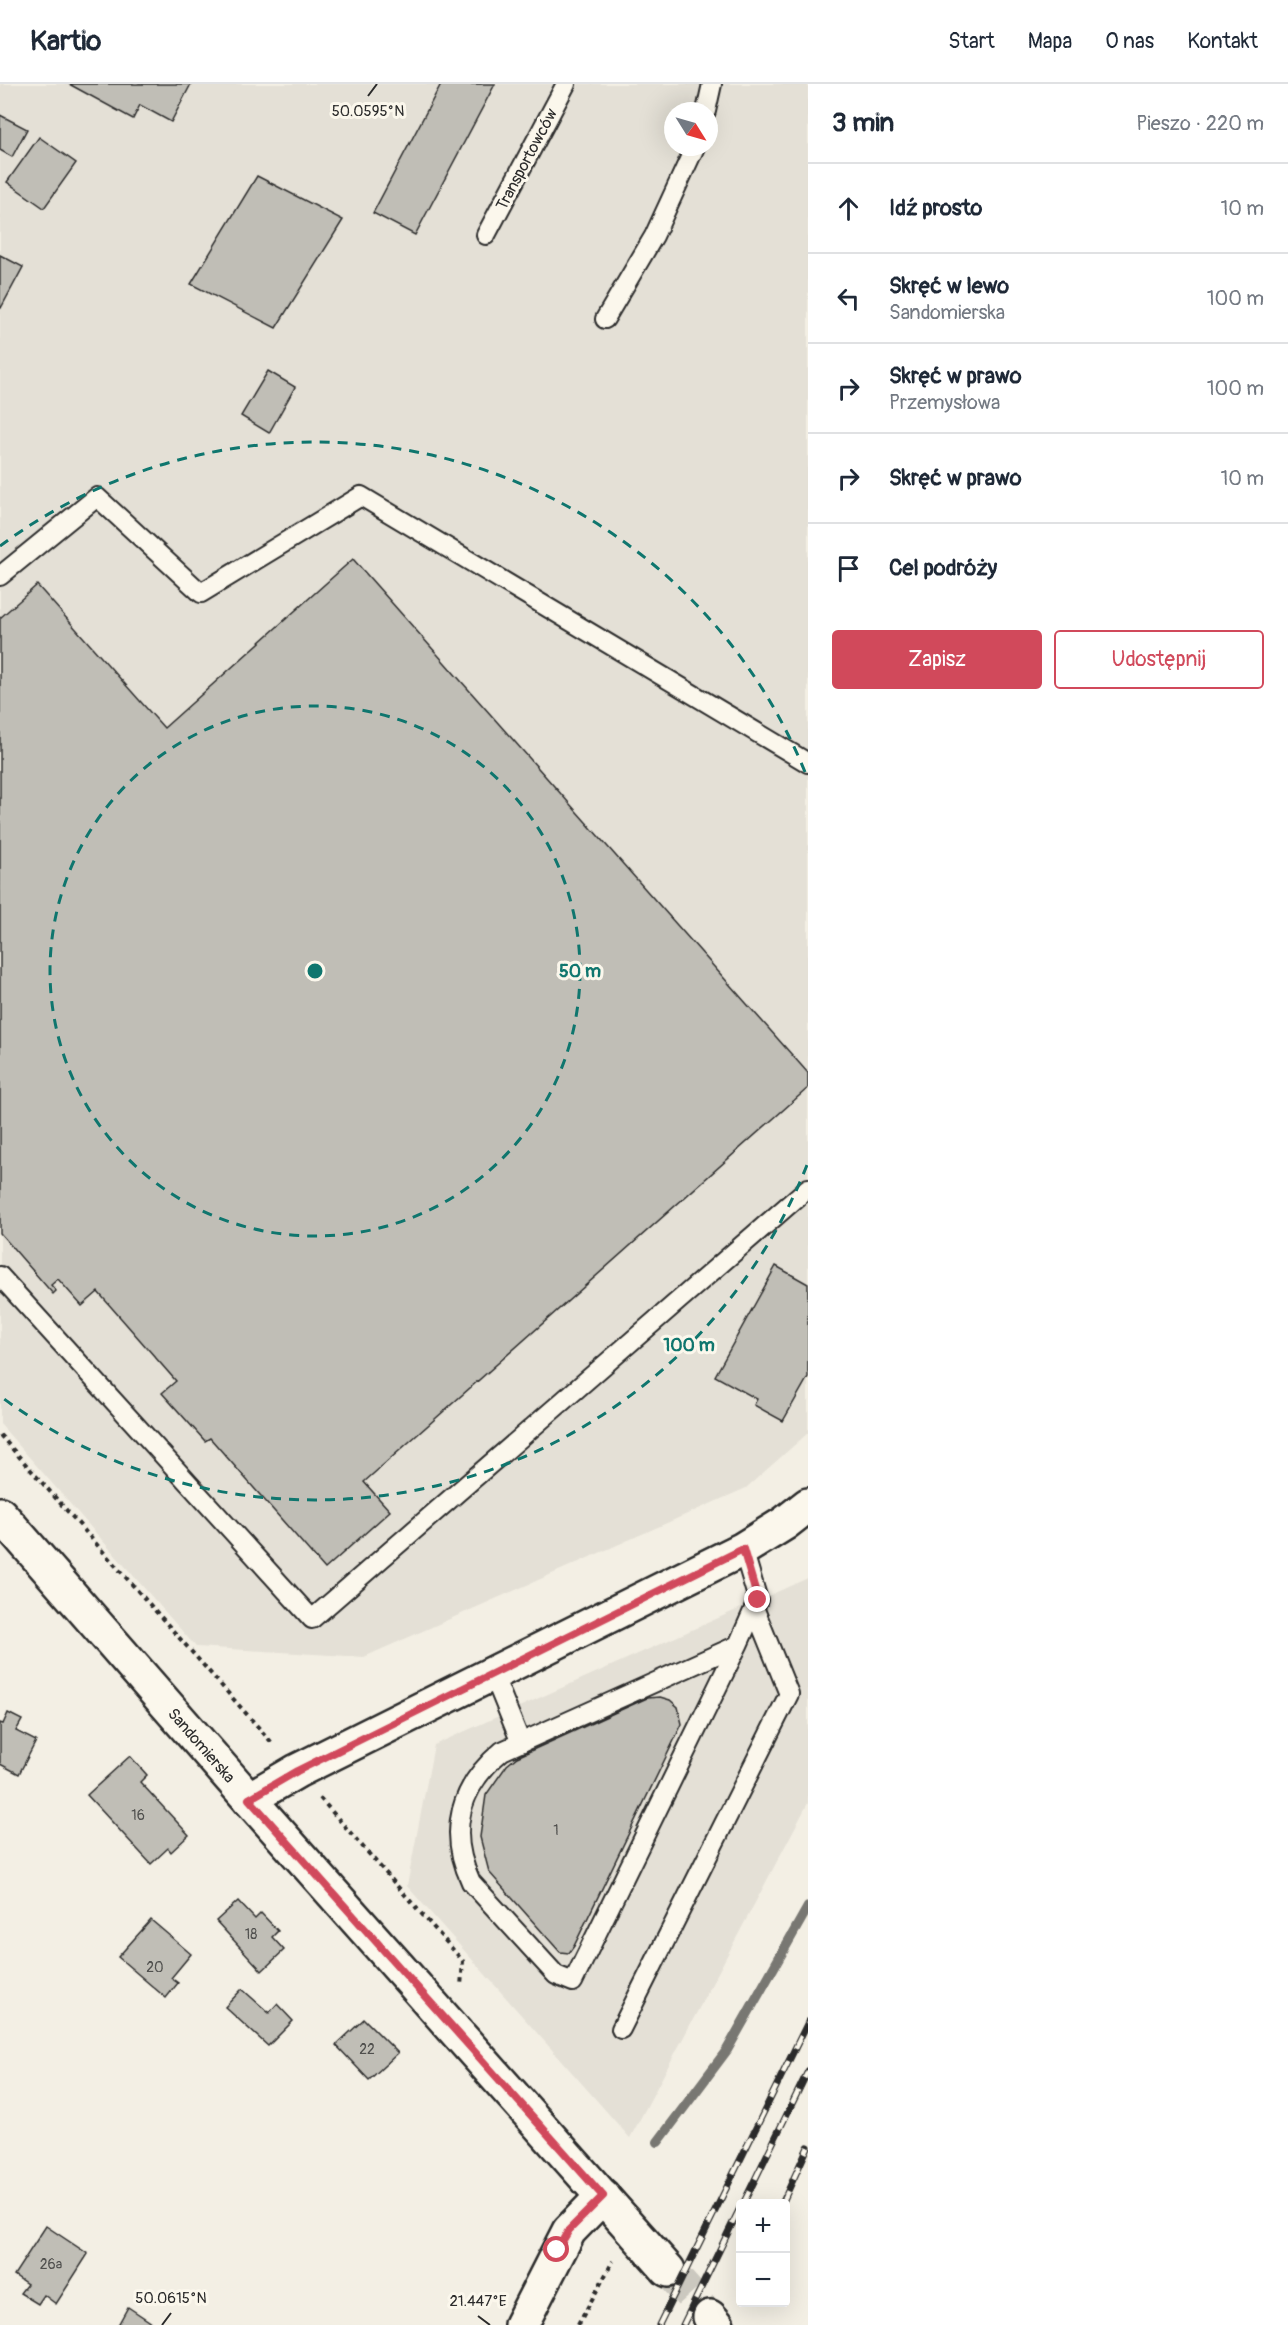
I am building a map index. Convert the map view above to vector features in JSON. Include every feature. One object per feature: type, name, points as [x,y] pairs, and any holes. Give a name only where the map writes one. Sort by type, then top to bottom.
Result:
[{"type":"street","points":[[249,1799],[297,1771],[743,1549],[785,1523],[808,1505]]},
{"type":"street","name":"Sandomierska","points":[[0,1514],[249,1799],[668,2270]]},
{"type":"street","points":[[521,2325],[569,2230],[603,2196]]},
{"type":"lane","name":"Transportowców","points":[[486,235],[566,84]]},
{"type":"lane","points":[[708,102],[712,84]]},
{"type":"lane","points":[[605,319],[654,236],[691,156]]},
{"type":"lane","points":[[0,576],[97,497],[201,593],[361,496],[808,764]]},
{"type":"lane","points":[[0,1276],[312,1619],[808,1188]]},
{"type":"lane","points":[[738,1646],[502,1751],[484,1766],[470,1785],[459,1824],[463,1864],[471,1882],[556,1975],[573,1982],[738,1646],[755,1610],[758,1600],[743,1549]]},
{"type":"lane","points":[[621,2029],[789,1694],[755,1610]]},
{"type":"lane","points":[[493,1674],[521,1743]]},
{"type":"path","points":[[0,1435],[269,1739]]},
{"type":"path","points":[[578,2325],[617,2255]]},
{"type":"shaded area","points":[[0,84],[808,84],[808,1433],[746,1488],[364,1657],[196,1647],[0,1424]]},
{"type":"shaded area","points":[[808,1578],[808,1803],[630,2138],[407,1886],[434,1745]]},
{"type":"building","points":[[69,84],[191,84],[171,122],[140,105],[133,119]]},
{"type":"building","points":[[441,84],[495,84],[415,235],[373,213]]},
{"type":"building","points":[[0,115],[27,129],[12,157],[0,150]]},
{"type":"building","points":[[39,137],[76,163],[44,208],[7,182]]},
{"type":"building","points":[[257,176],[343,220],[276,328],[191,284]]},
{"type":"building","points":[[0,255],[23,267],[1,308],[0,307]]},
{"type":"building","points":[[268,371],[295,387],[269,433],[241,416]]},
{"type":"building","points":[[353,559],[808,1073],[808,1088],[364,1482],[390,1511],[325,1569],[210,1438],[205,1441],[162,1393],[176,1381],[98,1292],[82,1306],[58,1279],[51,1285],[56,1291],[53,1294],[0,1233],[0,618],[37,585],[164,728]]},
{"type":"building","points":[[776,1266],[808,1284],[808,1377],[783,1421],[754,1405],[757,1399],[715,1376]]},
{"type":"building","points":[[660,1697],[670,1700],[678,1707],[682,1724],[574,1946],[569,1953],[560,1952],[489,1872],[480,1837],[486,1795],[507,1765],[517,1757],[647,1698]]},
{"type":"building","points":[[8,1713],[22,1720],[16,1731],[36,1741],[19,1774],[0,1764],[0,1723],[3,1724]]},
{"type":"building","points":[[130,1756],[147,1775],[140,1782],[189,1835],[171,1852],[168,1848],[151,1864],[87,1795]]},
{"type":"building","points":[[238,1901],[255,1919],[261,1913],[278,1931],[272,1937],[284,1950],[262,1971],[216,1921]]},
{"type":"building","points":[[151,1920],[191,1954],[171,1978],[178,1983],[166,1998],[118,1957]]},
{"type":"building","points":[[242,1989],[269,2013],[277,2004],[293,2021],[268,2046],[225,2007]]},
{"type":"building","points":[[364,2019],[398,2053],[369,2080],[336,2045]]},
{"type":"building","points":[[46,2226],[88,2254],[56,2304],[44,2295],[38,2304],[20,2293],[27,2284],[14,2275]]},
{"type":"building","points":[[128,2307],[155,2325],[118,2325]]},
{"type":"waterway","points":[[658,2142],[727,2050],[808,1907]]},
{"type":"tunnel","points":[[668,2270],[710,2317]]},
{"type":"railway","points":[[659,2325],[808,2022]]},
{"type":"railway","points":[[745,2199],[808,2071]]},
{"type":"railway","points":[[784,2199],[808,2147]]},
{"type":"railway","points":[[683,2325],[736,2216]]},
{"type":"route","points":[[557,2250],[569,2230],[603,2196],[249,1799],[297,1771],[743,1549],[758,1600]]}]
